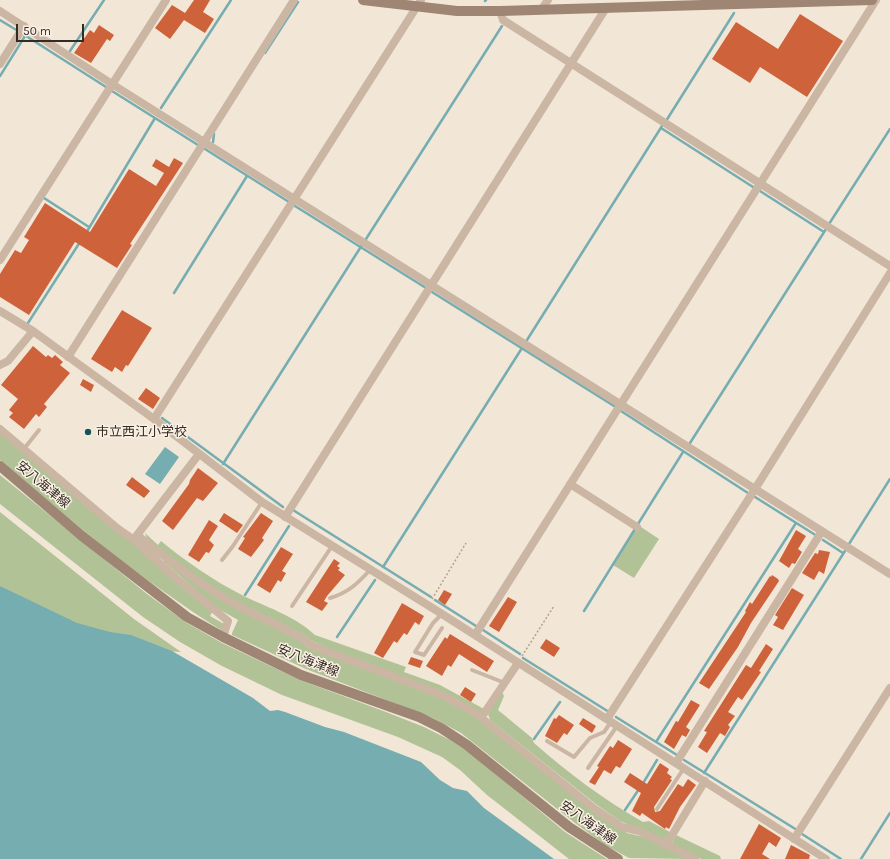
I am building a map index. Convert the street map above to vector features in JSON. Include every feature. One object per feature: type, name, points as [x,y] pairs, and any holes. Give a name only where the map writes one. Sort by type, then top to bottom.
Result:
[{"type":"main road","points":[[363,0],[419,3],[457,11],[606,8],[674,3],[872,0]]},
{"type":"main road","name":"安八海津線","points":[[0,466],[82,536],[187,616],[223,637],[301,675],[413,715],[441,728],[467,745],[569,827],[618,859]]},
{"type":"street","points":[[0,260],[166,0]]},
{"type":"street","points":[[68,357],[294,0]]},
{"type":"street","points":[[541,10],[548,0]]},
{"type":"street","points":[[475,635],[876,0]]},
{"type":"street","points":[[154,419],[419,3]]},
{"type":"street","points":[[285,517],[606,8]]},
{"type":"street","points":[[0,11],[112,84],[890,574]]},
{"type":"street","points":[[500,11],[502,20],[890,266]]},
{"type":"street","points":[[0,64],[24,26]]},
{"type":"street","points":[[612,722],[890,273]]},
{"type":"street","points":[[0,311],[32,331],[154,419],[262,502],[428,605],[826,859]]},
{"type":"street","points":[[0,365],[8,361],[32,331]]},
{"type":"street","points":[[0,429],[117,528],[136,538],[228,600],[297,634],[313,646],[442,695],[474,712],[595,809],[622,827],[639,831],[695,859]]},
{"type":"street","points":[[136,538],[199,454]]},
{"type":"street","points":[[570,484],[637,527]]},
{"type":"street","points":[[680,765],[822,531]]},
{"type":"street","points":[[136,538],[176,578],[228,621],[223,637]]},
{"type":"street","points":[[481,718],[518,663]]},
{"type":"street","points":[[794,839],[890,688]]},
{"type":"street","points":[[666,845],[705,781]]},
{"type":"lane","points":[[23,450],[39,430]]},
{"type":"lane","points":[[222,560],[234,546],[262,502]]},
{"type":"lane","points":[[292,606],[332,546]]},
{"type":"lane","points":[[330,598],[343,594],[358,584],[370,570]]},
{"type":"lane","points":[[442,614],[433,623],[415,652],[424,655],[442,628]]},
{"type":"lane","points":[[472,670],[505,683]]},
{"type":"lane","points":[[547,741],[574,757],[590,738],[604,732],[612,722]]},
{"type":"lane","points":[[588,768],[612,722]]},
{"type":"lane","points":[[657,808],[680,765]]},
{"type":"path","points":[[428,605],[466,543]]},
{"type":"path","points":[[518,663],[554,606]]},
{"type":"green space","points":[[0,433],[90,509],[133,542],[213,611],[210,616],[224,624],[221,630],[135,571],[0,460]]},
{"type":"green space","points":[[0,475],[147,594],[187,623],[222,643],[300,680],[424,727],[450,740],[472,754],[565,832],[607,859],[569,859],[487,795],[460,770],[442,757],[398,737],[282,695],[222,666],[180,642],[143,617],[0,504]]},
{"type":"green space","points":[[0,512],[134,619],[181,652],[0,638]]},
{"type":"green space","points":[[638,525],[659,539],[634,578],[613,565]]},
{"type":"green space","points":[[145,533],[158,545],[161,541],[189,563],[220,583],[289,617],[307,628],[315,635],[406,667],[404,672],[440,685],[484,709],[480,713],[314,642],[286,626],[237,603],[213,589],[179,565],[147,539]]},
{"type":"green space","points":[[164,560],[295,637],[309,648],[439,697],[469,712],[593,810],[627,833],[644,837],[689,859],[629,858],[605,845],[575,823],[461,733],[433,718],[306,669],[232,635],[238,620],[215,607],[163,561]]},
{"type":"green space","points":[[502,692],[504,696],[498,710],[532,738],[534,743],[600,795],[643,822],[649,821],[670,832],[666,839],[663,840],[620,821],[597,805],[490,720],[488,714]]},
{"type":"green space","points":[[676,835],[720,856],[721,859],[701,859],[674,845],[672,843]]},
{"type":"water","points":[[165,447],[179,457],[160,484],[145,474]]},
{"type":"water","points":[[0,586],[77,623],[110,632],[131,635],[172,651],[253,698],[270,711],[278,710],[285,712],[325,727],[344,732],[421,762],[440,780],[453,788],[467,791],[484,808],[554,859],[0,859]]},
{"type":"building","points":[[194,0],[210,0],[203,12],[214,19],[205,33],[184,20],[170,39],[155,28],[172,5],[185,13]]},
{"type":"building","points":[[800,14],[843,41],[807,97],[760,67],[750,83],[712,59],[736,22],[778,49]]},
{"type":"building","points":[[99,25],[114,35],[110,41],[107,39],[91,63],[74,53],[90,30],[94,33]]},
{"type":"building","points":[[174,158],[183,163],[130,244],[132,245],[117,268],[75,242],[29,315],[0,297],[0,274],[15,250],[21,253],[29,240],[24,237],[45,203],[90,232],[129,169],[156,186],[164,173],[152,166],[156,159],[169,167]]},
{"type":"building","points":[[122,310],[152,328],[128,366],[126,365],[122,372],[115,367],[112,372],[91,359]]},
{"type":"building","points":[[33,346],[46,357],[48,355],[52,358],[55,355],[63,362],[60,365],[70,373],[44,404],[47,407],[39,417],[36,414],[24,429],[9,417],[13,413],[9,410],[18,399],[1,385]]},
{"type":"building","points":[[83,379],[94,385],[91,392],[80,385]]},
{"type":"building","points":[[146,388],[160,398],[153,409],[138,399]]},
{"type":"building","points":[[198,468],[218,483],[203,501],[197,498],[173,530],[162,521],[189,484]]},
{"type":"building","points":[[132,477],[150,491],[144,498],[126,485]]},
{"type":"building","points":[[224,513],[243,525],[237,533],[219,521]]},
{"type":"building","points":[[261,513],[273,521],[262,538],[264,540],[251,557],[238,549],[245,538],[243,537]]},
{"type":"building","points":[[209,520],[218,526],[209,540],[214,545],[209,553],[206,552],[199,562],[188,555]]},
{"type":"building","points":[[796,530],[806,536],[798,549],[802,552],[795,564],[792,563],[789,568],[779,561]]},
{"type":"building","points":[[281,547],[293,554],[282,571],[286,573],[281,582],[278,580],[270,593],[257,585]]},
{"type":"building","points":[[819,550],[830,552],[824,574],[819,571],[814,580],[802,573],[815,553],[818,554]]},
{"type":"building","points":[[334,559],[340,563],[337,566],[340,568],[338,570],[345,575],[327,596],[324,601],[328,603],[322,611],[306,602]]},
{"type":"building","points":[[772,575],[779,581],[751,623],[738,647],[709,689],[699,683],[746,612],[745,611],[750,602],[752,604]]},
{"type":"building","points":[[792,588],[804,595],[783,630],[773,625],[778,617],[775,615]]},
{"type":"building","points":[[444,590],[452,594],[445,605],[438,600]]},
{"type":"building","points":[[508,597],[517,602],[499,632],[489,626]]},
{"type":"building","points":[[402,603],[424,616],[419,625],[415,622],[407,635],[404,633],[397,643],[394,641],[383,658],[374,653]]},
{"type":"building","points":[[450,634],[494,661],[487,672],[459,654],[451,667],[448,665],[442,676],[426,666],[445,637],[447,639]]},
{"type":"building","points":[[546,639],[560,648],[554,657],[540,648]]},
{"type":"building","points":[[766,644],[773,649],[759,671],[761,672],[742,700],[738,697],[728,712],[735,716],[728,725],[730,727],[725,736],[720,733],[707,753],[698,747],[707,732],[704,731],[746,665],[751,668]]},
{"type":"building","points":[[411,657],[423,661],[420,668],[408,664]]},
{"type":"building","points":[[465,687],[476,694],[471,702],[460,695]]},
{"type":"building","points":[[691,700],[700,705],[686,727],[690,730],[686,737],[682,735],[674,749],[664,742],[676,721],[678,722]]},
{"type":"building","points":[[559,715],[574,725],[567,735],[564,733],[557,743],[545,736],[554,718],[556,719]]},
{"type":"building","points":[[583,718],[596,726],[592,733],[579,724]]},
{"type":"building","points":[[618,740],[632,749],[620,768],[616,766],[611,774],[604,770],[595,785],[589,782],[610,746],[613,748]]},
{"type":"building","points":[[660,763],[669,769],[667,773],[672,777],[670,779],[672,780],[654,807],[655,812],[660,811],[678,784],[683,787],[688,779],[696,785],[680,807],[669,829],[666,827],[665,829],[642,813],[640,816],[632,811],[641,793],[624,782],[630,773],[647,784]]},
{"type":"building","points":[[759,824],[781,838],[776,847],[769,842],[762,854],[770,859],[740,859]]},
{"type":"building","points":[[791,845],[810,855],[809,859],[785,859]]},
{"type":"waterway","points":[[70,51],[104,0]]},
{"type":"waterway","points":[[161,108],[231,0]]},
{"type":"waterway","points":[[265,53],[298,2]]},
{"type":"waterway","points":[[666,121],[734,13]]},
{"type":"waterway","points":[[0,20],[18,31]]},
{"type":"waterway","points":[[366,239],[502,26]]},
{"type":"waterway","points":[[23,34],[106,87]]},
{"type":"waterway","points":[[0,76],[25,36]]},
{"type":"waterway","points":[[112,91],[198,145]]},
{"type":"waterway","points":[[86,233],[155,118]]},
{"type":"waterway","points":[[527,340],[662,126]]},
{"type":"waterway","points":[[661,128],[753,187]]},
{"type":"waterway","points":[[829,224],[890,129]]},
{"type":"waterway","points":[[213,142],[214,134]]},
{"type":"waterway","points":[[205,149],[289,202]]},
{"type":"waterway","points":[[174,293],[247,176]]},
{"type":"waterway","points":[[760,191],[824,232]]},
{"type":"waterway","points":[[44,198],[89,227]]},
{"type":"waterway","points":[[295,206],[426,288]]},
{"type":"waterway","points":[[690,443],[826,229]]},
{"type":"waterway","points":[[28,323],[80,242]]},
{"type":"waterway","points":[[223,464],[362,245]]},
{"type":"waterway","points":[[432,292],[614,406]]},
{"type":"waterway","points":[[383,567],[522,348]]},
{"type":"waterway","points":[[621,411],[748,493]]},
{"type":"waterway","points":[[162,418],[283,507]]},
{"type":"waterway","points":[[638,524],[683,452]]},
{"type":"waterway","points":[[849,544],[890,479]]},
{"type":"waterway","points":[[755,497],[817,536]]},
{"type":"waterway","points":[[293,510],[431,597]]},
{"type":"waterway","points":[[656,742],[796,523]]},
{"type":"waterway","points":[[245,595],[289,526]]},
{"type":"waterway","points":[[584,611],[635,529]]},
{"type":"waterway","points":[[823,540],[843,553]]},
{"type":"waterway","points":[[704,773],[845,551]]},
{"type":"waterway","points":[[337,637],[375,580]]},
{"type":"waterway","points":[[435,600],[476,626]]},
{"type":"waterway","points":[[483,630],[520,654]]},
{"type":"waterway","points":[[523,658],[609,712]]},
{"type":"waterway","points":[[534,739],[560,702]]},
{"type":"waterway","points":[[616,717],[677,755]]},
{"type":"waterway","points":[[642,785],[657,760]]},
{"type":"waterway","points":[[684,760],[797,830]]},
{"type":"waterway","points":[[625,810],[639,789]]},
{"type":"waterway","points":[[861,859],[890,813]]},
{"type":"waterway","points":[[802,834],[841,859]]},
{"type":"place","name":"市立西江小学校","points":[[88,432]]}]
